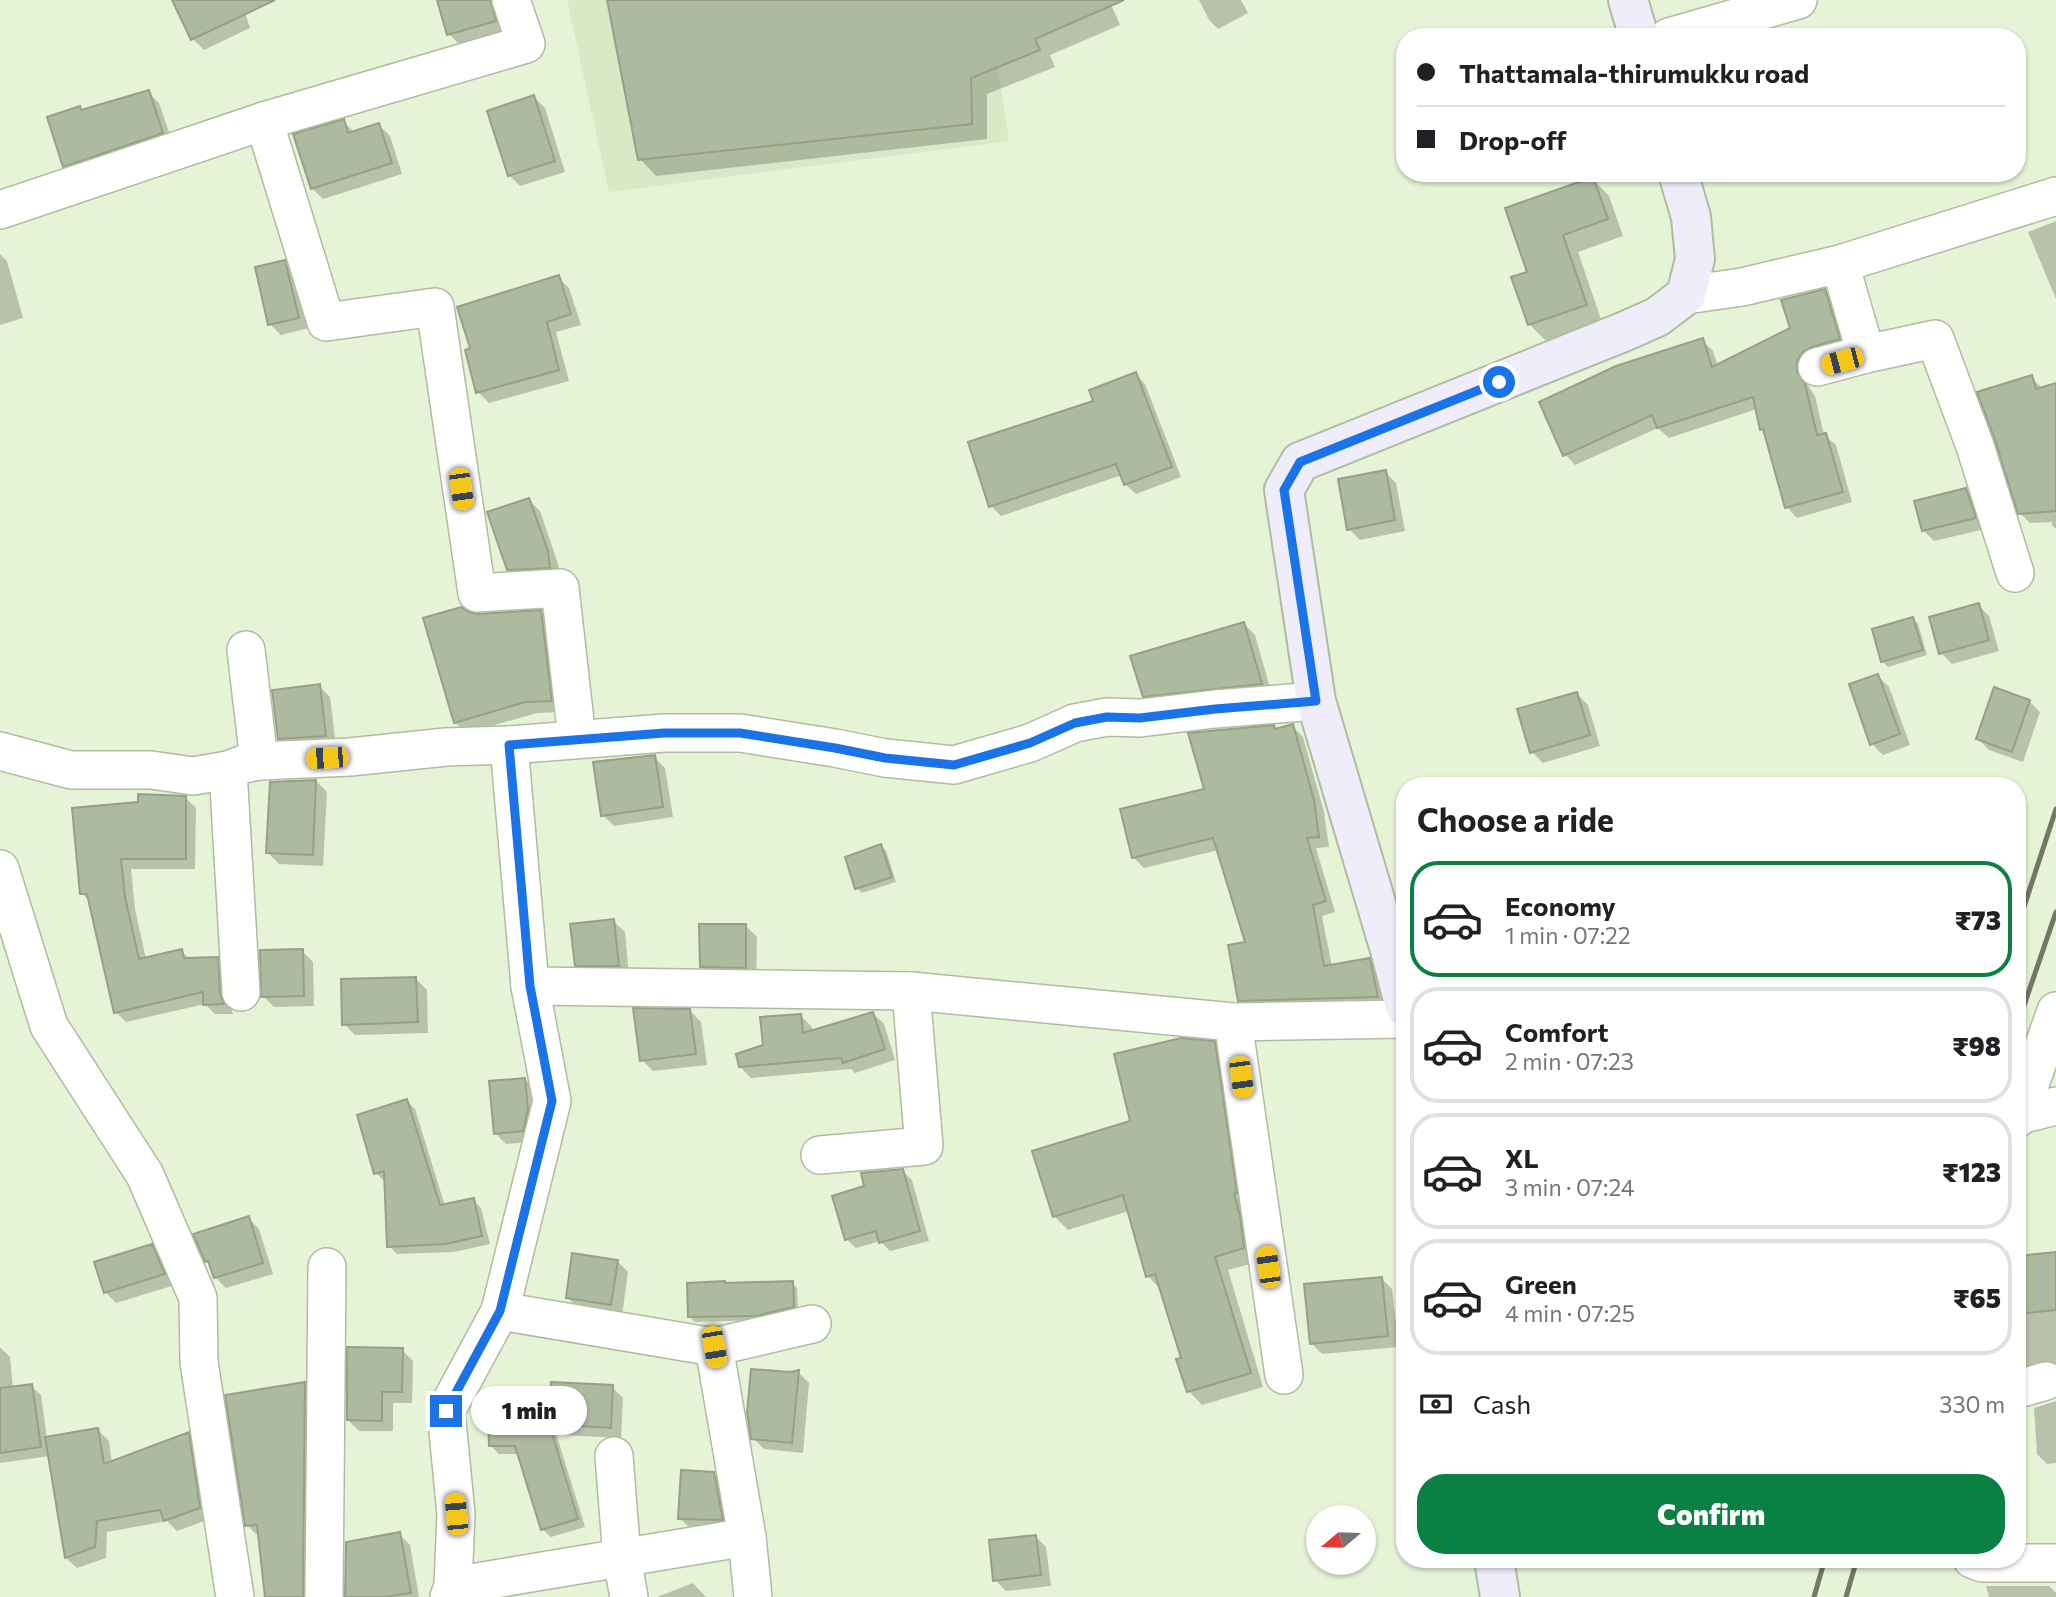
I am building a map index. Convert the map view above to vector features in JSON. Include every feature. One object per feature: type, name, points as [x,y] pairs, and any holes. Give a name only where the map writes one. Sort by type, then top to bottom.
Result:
[{"type":"street","points":[[0,210],[264,121],[526,44],[511,0]]},
{"type":"street","points":[[1628,0],[1636,28]]},
{"type":"street","points":[[1700,28],[1798,0]]},
{"type":"street","points":[[264,121],[326,322],[435,307],[477,593],[560,588],[577,739]]},
{"type":"street","points":[[1681,182],[1691,217],[1695,260],[1686,295]]},
{"type":"street","points":[[1396,942],[1316,701],[1284,490],[1300,462],[1623,332],[1657,317],[1686,295],[1742,287],[1840,264],[2056,196]]},
{"type":"street","points":[[1840,264],[1866,354]]},
{"type":"street","points":[[1817,367],[1935,340],[1975,446],[2015,573]]},
{"type":"street","points":[[241,992],[246,650]]},
{"type":"street","points":[[0,751],[71,770],[151,770],[193,776],[244,766],[446,747],[664,733],[740,733],[885,758],[954,765],[1030,743],[1075,723],[1107,717],[1140,718],[1316,701]]},
{"type":"street","points":[[509,745],[530,986],[552,1101],[500,1311],[446,1411],[456,1514],[451,1592],[622,1558],[747,1537]]},
{"type":"street","points":[[0,869],[49,1026],[145,1175],[198,1298],[199,1362],[235,1597]]},
{"type":"street","points":[[530,986],[911,991],[1233,1023],[1396,1019]]},
{"type":"street","points":[[820,1155],[924,1146],[911,991]]},
{"type":"street","points":[[2026,1094],[2056,1011]]},
{"type":"street","points":[[1233,1023],[1284,1375]]},
{"type":"street","points":[[2026,1114],[2056,1106]]},
{"type":"street","points":[[324,1597],[327,1267]]},
{"type":"street","points":[[500,1311],[714,1347],[813,1324]]},
{"type":"street","points":[[714,1347],[747,1537],[753,1597]]},
{"type":"street","points":[[614,1456],[622,1558],[629,1597]]},
{"type":"street","points":[[2026,1563],[2056,1563]]},
{"type":"shaded area","points":[[567,0],[987,0],[1009,141],[609,192]]},
{"type":"building","points":[[172,0],[275,0],[191,40]]},
{"type":"building","points":[[437,0],[491,0],[496,21],[447,35]]},
{"type":"building","points":[[607,0],[1124,0],[1035,39],[1040,50],[971,78],[972,124],[638,160]]},
{"type":"building","points":[[149,90],[163,133],[63,167],[47,117],[80,106],[81,110]]},
{"type":"building","points":[[534,95],[555,161],[508,176],[487,111]]},
{"type":"building","points":[[344,119],[348,133],[379,123],[392,163],[311,189],[293,134]]},
{"type":"building","points":[[1579,182],[1595,182],[1608,219],[1563,235],[1587,305],[1528,325],[1511,277],[1527,272],[1505,208]]},
{"type":"building","points":[[285,260],[299,318],[268,325],[255,267]]},
{"type":"building","points":[[559,275],[571,314],[547,322],[559,370],[476,393],[465,350],[470,348],[457,307]]},
{"type":"building","points":[[1825,289],[1840,339],[1803,352],[1797,361],[1797,372],[1805,384],[1817,435],[1826,433],[1843,492],[1785,508],[1763,429],[1760,430],[1753,397],[1657,428],[1652,415],[1563,456],[1539,402],[1616,366],[1703,338],[1712,367],[1790,328],[1781,300]]},
{"type":"building","points":[[1136,372],[1172,467],[1124,485],[1116,464],[989,507],[968,442],[1093,401],[1089,390]]},
{"type":"building","points":[[2032,375],[2036,389],[2056,383],[2056,511],[2018,514],[1977,392]]},
{"type":"building","points":[[1386,470],[1395,520],[1347,530],[1338,479]]},
{"type":"building","points":[[1966,488],[1976,518],[1922,531],[1914,501]]},
{"type":"building","points":[[529,498],[548,551],[550,568],[507,570],[487,512]]},
{"type":"building","points":[[1979,603],[1989,640],[1939,654],[1929,617]]},
{"type":"building","points":[[461,607],[478,614],[541,610],[552,701],[525,702],[454,723],[423,618]]},
{"type":"building","points":[[1913,617],[1923,650],[1881,662],[1872,629]]},
{"type":"building","points":[[1244,622],[1262,684],[1143,697],[1130,656]]},
{"type":"building","points":[[1878,674],[1900,734],[1870,745],[1849,684]]},
{"type":"building","points":[[320,684],[326,736],[278,739],[272,690]]},
{"type":"building","points":[[1994,687],[2030,700],[2012,752],[1976,739]]},
{"type":"building","points":[[1577,692],[1590,735],[1530,753],[1517,709]]},
{"type":"building","points":[[1293,724],[1314,800],[1319,837],[1307,838],[1326,901],[1313,905],[1324,966],[1370,958],[1378,997],[1238,1001],[1228,945],[1245,942],[1213,838],[1132,858],[1120,809],[1204,789],[1188,733],[1274,725],[1275,729]]},
{"type":"building","points":[[655,755],[663,807],[601,816],[593,762]]},
{"type":"building","points":[[316,780],[313,855],[266,853],[270,782]]},
{"type":"building","points":[[138,794],[186,796],[186,859],[121,859],[125,897],[139,959],[182,949],[184,958],[218,957],[220,993],[224,1004],[203,1005],[203,992],[114,1013],[87,894],[80,894],[72,808],[138,802]]},
{"type":"building","points":[[881,844],[892,877],[855,889],[845,857]]},
{"type":"building","points":[[614,919],[619,966],[575,966],[570,924]]},
{"type":"building","points":[[699,924],[746,924],[746,968],[700,967]]},
{"type":"building","points":[[303,949],[304,996],[261,997],[260,950]]},
{"type":"building","points":[[416,977],[418,1022],[342,1025],[341,979]]},
{"type":"building","points":[[633,1008],[690,1009],[696,1054],[640,1061]]},
{"type":"building","points":[[873,1012],[885,1049],[843,1063],[841,1058],[739,1067],[736,1054],[763,1045],[760,1017],[801,1014],[803,1033]]},
{"type":"building","points":[[1181,1038],[1215,1041],[1237,1193],[1234,1194],[1244,1248],[1215,1257],[1251,1373],[1187,1392],[1176,1359],[1181,1358],[1155,1274],[1146,1277],[1123,1195],[1053,1217],[1032,1151],[1130,1121],[1114,1054]]},
{"type":"building","points":[[525,1078],[528,1110],[523,1131],[494,1134],[489,1081]]},
{"type":"building","points":[[407,1099],[440,1205],[474,1198],[482,1236],[445,1244],[387,1247],[384,1171],[374,1174],[357,1115]]},
{"type":"building","points":[[903,1169],[920,1231],[879,1243],[876,1231],[845,1240],[832,1196],[864,1186],[861,1173]]},
{"type":"building","points":[[249,1216],[263,1263],[214,1278],[193,1234]]},
{"type":"building","points":[[152,1244],[165,1274],[104,1293],[94,1262]]},
{"type":"building","points":[[2056,1252],[2056,1310],[2026,1313],[2026,1255]]},
{"type":"building","points":[[572,1253],[618,1260],[611,1305],[566,1298]]},
{"type":"building","points":[[1382,1277],[1388,1336],[1310,1344],[1304,1284]]},
{"type":"building","points":[[793,1281],[794,1307],[755,1316],[688,1317],[687,1283]]},
{"type":"building","points":[[347,1347],[403,1348],[402,1392],[382,1392],[382,1421],[347,1420]]},
{"type":"building","points":[[751,1369],[790,1372],[799,1370],[792,1443],[751,1439],[747,1412]]},
{"type":"building","points":[[305,1382],[303,1597],[265,1597],[257,1525],[245,1526],[225,1395]]},
{"type":"building","points":[[551,1382],[613,1385],[611,1428],[549,1424]]},
{"type":"building","points":[[32,1384],[41,1447],[0,1453],[0,1388]]},
{"type":"building","points":[[545,1410],[578,1519],[541,1530],[515,1446],[489,1446],[488,1411]]},
{"type":"building","points":[[98,1428],[104,1464],[189,1432],[200,1508],[164,1521],[160,1510],[97,1521],[95,1547],[65,1558],[45,1437]]},
{"type":"building","points":[[681,1470],[714,1472],[723,1520],[678,1519]]},
{"type":"building","points":[[400,1532],[411,1593],[384,1597],[345,1597],[346,1542]]},
{"type":"building","points":[[1036,1535],[1041,1575],[993,1581],[989,1540]]},
{"type":"railway","points":[[2026,901],[2056,809]]},
{"type":"railway","points":[[2026,1000],[2056,912]]},
{"type":"railway","points":[[1814,1597],[1822,1568]]},
{"type":"railway","points":[[1846,1597],[1854,1568]]},
{"type":"route","points":[[446,1411],[500,1311],[552,1101],[530,986],[509,745],[664,733],[740,733],[885,758],[954,765],[1030,743],[1075,723],[1107,717],[1140,718],[1316,701],[1284,490],[1300,462],[1499,382]]}]
